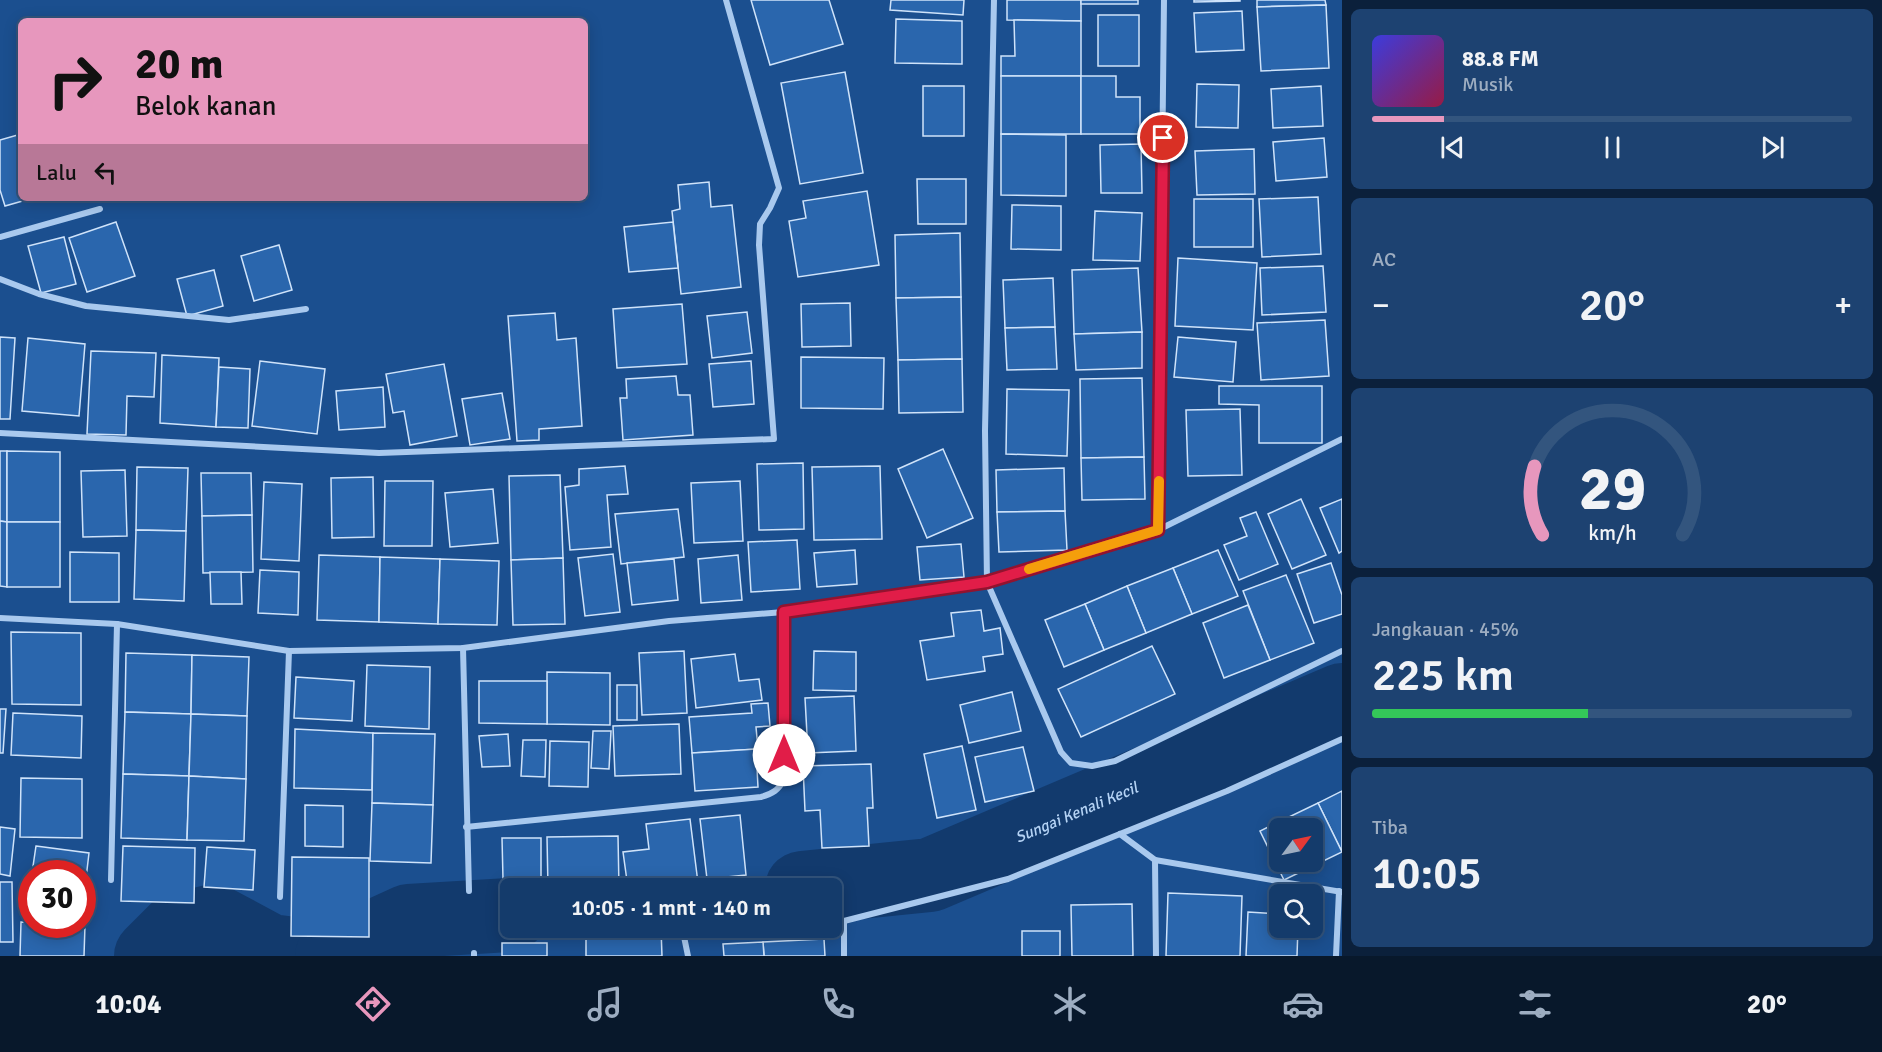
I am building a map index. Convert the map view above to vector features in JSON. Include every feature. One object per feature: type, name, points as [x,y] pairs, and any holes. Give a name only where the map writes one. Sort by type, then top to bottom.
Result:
[{"type":"street","points":[[0,433],[379,453],[774,439],[759,245],[760,224],[779,188],[726,0]]},
{"type":"street","points":[[994,0],[985,431],[987,582],[1061,752],[1071,763],[1092,766],[1115,761],[1342,651]]},
{"type":"street","points":[[1158,530],[1164,0]]},
{"type":"street","points":[[0,237],[100,209]]},
{"type":"street","points":[[0,279],[39,294],[86,306],[229,320],[306,309]]},
{"type":"street","points":[[0,618],[117,624],[289,651],[463,648],[669,621],[784,612],[987,582],[1158,530],[1342,439]]},
{"type":"street","points":[[466,827],[761,797],[775,792],[784,779],[784,612]]},
{"type":"street","points":[[111,880],[117,624]]},
{"type":"street","points":[[463,648],[469,891]]},
{"type":"street","points":[[280,897],[289,651]]},
{"type":"street","points":[[844,956],[844,921],[1008,879],[1227,791],[1342,739]]},
{"type":"street","points":[[1120,834],[1155,860],[1341,891],[1336,956]]},
{"type":"street","points":[[1155,860],[1156,956]]},
{"type":"street","points":[[684,938],[688,956]]},
{"type":"building","points":[[751,0],[829,0],[843,44],[770,65]]},
{"type":"building","points":[[891,0],[964,0],[963,15],[890,10]]},
{"type":"building","points":[[1007,0],[1081,0],[1081,21],[1007,20]]},
{"type":"building","points":[[1081,0],[1138,0],[1138,4],[1081,4]]},
{"type":"building","points":[[1194,0],[1240,0],[1240,1],[1194,2]]},
{"type":"building","points":[[1257,0],[1325,0],[1326,5],[1257,7]]},
{"type":"building","points":[[1326,5],[1329,68],[1261,71],[1257,7]]},
{"type":"building","points":[[1242,11],[1244,50],[1196,52],[1194,13]]},
{"type":"building","points":[[1098,15],[1139,15],[1139,66],[1098,66]]},
{"type":"building","points":[[896,19],[962,21],[962,64],[895,63]]},
{"type":"building","points":[[1014,20],[1081,21],[1081,76],[1001,76],[1001,56],[1015,56]]},
{"type":"building","points":[[845,72],[863,173],[800,184],[781,83]]},
{"type":"building","points":[[1001,76],[1081,76],[1081,134],[1001,134]]},
{"type":"building","points":[[1081,76],[1116,76],[1116,97],[1140,97],[1140,134],[1081,134]]},
{"type":"building","points":[[1197,84],[1239,85],[1238,128],[1196,127]]},
{"type":"building","points":[[923,86],[964,86],[964,136],[923,136]]},
{"type":"building","points":[[1321,86],[1323,126],[1273,128],[1271,89]]},
{"type":"building","points":[[1001,134],[1066,135],[1066,196],[1001,195]]},
{"type":"building","points":[[18,135],[18,201],[22,201],[5,206],[0,190],[0,140]]},
{"type":"building","points":[[1324,138],[1327,177],[1276,181],[1273,142]]},
{"type":"building","points":[[1141,144],[1142,193],[1101,193],[1100,145]]},
{"type":"building","points":[[1254,149],[1255,194],[1197,195],[1195,151]]},
{"type":"building","points":[[917,179],[966,179],[966,224],[918,224]]},
{"type":"building","points":[[709,182],[711,207],[732,205],[741,287],[681,294],[672,211],[680,209],[678,185]]},
{"type":"building","points":[[867,191],[879,265],[798,277],[789,221],[806,218],[803,201]]},
{"type":"building","points":[[1318,197],[1321,254],[1262,257],[1259,199]]},
{"type":"building","points":[[1194,199],[1253,199],[1253,247],[1194,247]]},
{"type":"building","points":[[1012,205],[1061,206],[1061,250],[1011,249]]},
{"type":"building","points":[[1095,211],[1142,213],[1140,261],[1093,260]]},
{"type":"building","points":[[116,222],[135,276],[87,292],[69,238]]},
{"type":"building","points":[[673,222],[678,268],[629,272],[624,227]]},
{"type":"building","points":[[960,233],[961,297],[896,298],[895,235]]},
{"type":"building","points":[[64,237],[76,284],[41,293],[28,246]]},
{"type":"building","points":[[279,245],[292,290],[254,301],[241,256]]},
{"type":"building","points":[[1178,258],[1257,263],[1253,330],[1175,326]]},
{"type":"building","points":[[1323,266],[1326,312],[1262,315],[1260,268]]},
{"type":"building","points":[[1138,268],[1142,332],[1074,334],[1072,270]]},
{"type":"building","points":[[214,270],[223,306],[187,316],[177,279]]},
{"type":"building","points":[[1053,278],[1055,327],[1005,328],[1003,280]]},
{"type":"building","points":[[961,297],[962,359],[898,360],[896,298]]},
{"type":"building","points":[[850,303],[851,346],[802,347],[801,304]]},
{"type":"building","points":[[682,304],[687,364],[617,368],[613,309]]},
{"type":"building","points":[[747,312],[752,353],[712,358],[707,316]]},
{"type":"building","points":[[555,313],[557,340],[576,338],[582,426],[539,429],[539,440],[517,441],[508,316]]},
{"type":"building","points":[[1325,320],[1329,376],[1261,380],[1257,323]]},
{"type":"building","points":[[1055,327],[1057,369],[1007,370],[1005,328]]},
{"type":"building","points":[[1142,332],[1142,368],[1076,370],[1074,334]]},
{"type":"building","points":[[0,337],[15,338],[10,419],[0,419]]},
{"type":"building","points":[[1178,337],[1236,342],[1233,382],[1174,377]]},
{"type":"building","points":[[28,338],[85,344],[79,416],[22,411]]},
{"type":"building","points":[[91,351],[156,353],[154,397],[127,396],[126,435],[87,434]]},
{"type":"building","points":[[162,355],[219,358],[216,427],[160,423]]},
{"type":"building","points":[[801,357],[884,358],[883,409],[801,408]]},
{"type":"building","points":[[962,359],[963,412],[899,413],[898,360]]},
{"type":"building","points":[[260,361],[325,369],[317,434],[252,426]]},
{"type":"building","points":[[751,361],[754,404],[713,407],[709,364]]},
{"type":"building","points":[[444,364],[457,436],[410,445],[404,411],[393,413],[386,374]]},
{"type":"building","points":[[219,367],[250,369],[248,428],[216,427]]},
{"type":"building","points":[[676,376],[678,395],[690,395],[693,435],[623,440],[620,398],[627,398],[626,379]]},
{"type":"building","points":[[1142,378],[1144,457],[1081,458],[1080,379]]},
{"type":"building","points":[[1219,386],[1322,386],[1322,443],[1259,443],[1259,405],[1219,404]]},
{"type":"building","points":[[383,387],[385,427],[339,430],[336,391]]},
{"type":"building","points":[[1007,389],[1069,390],[1067,456],[1006,454]]},
{"type":"building","points":[[502,393],[510,439],[470,445],[462,399]]},
{"type":"building","points":[[1240,409],[1242,475],[1188,476],[1186,410]]},
{"type":"building","points":[[943,449],[973,518],[927,538],[898,469]]},
{"type":"building","points":[[0,451],[7,451],[7,522],[0,521]]},
{"type":"building","points":[[7,451],[60,452],[60,522],[7,522]]},
{"type":"building","points":[[1144,457],[1145,499],[1082,500],[1081,458]]},
{"type":"building","points":[[803,463],[804,529],[759,530],[757,464]]},
{"type":"building","points":[[625,466],[628,494],[607,495],[611,547],[570,550],[565,487],[579,485],[579,469]]},
{"type":"building","points":[[880,466],[882,539],[814,540],[812,467]]},
{"type":"building","points":[[137,467],[188,468],[186,531],[136,530]]},
{"type":"building","points":[[1064,468],[1065,511],[997,512],[996,470]]},
{"type":"building","points":[[125,470],[127,536],[83,537],[81,471]]},
{"type":"building","points":[[201,473],[251,473],[252,515],[202,516]]},
{"type":"building","points":[[560,475],[563,558],[511,560],[509,476]]},
{"type":"building","points":[[373,477],[374,537],[332,538],[331,478]]},
{"type":"building","points":[[385,481],[433,481],[432,546],[384,546]]},
{"type":"building","points":[[740,481],[743,541],[694,543],[691,483]]},
{"type":"building","points":[[264,482],[302,484],[299,561],[261,559]]},
{"type":"building","points":[[493,489],[498,543],[450,547],[445,493]]},
{"type":"building","points":[[1301,499],[1326,555],[1292,569],[1268,514]]},
{"type":"building","points":[[1342,499],[1342,551],[1339,553],[1320,508]]},
{"type":"building","points":[[678,509],[684,557],[621,564],[615,514]]},
{"type":"building","points":[[1065,511],[1067,550],[999,552],[997,512]]},
{"type":"building","points":[[1256,512],[1278,564],[1239,580],[1224,545],[1247,536],[1240,518]]},
{"type":"building","points":[[252,515],[253,572],[203,573],[202,516]]},
{"type":"building","points":[[0,521],[7,522],[7,587],[0,586]]},
{"type":"building","points":[[7,522],[60,522],[60,587],[7,587]]},
{"type":"building","points":[[136,530],[186,531],[184,601],[134,599]]},
{"type":"building","points":[[797,540],[800,589],[751,592],[748,542]]},
{"type":"building","points":[[961,544],[964,577],[920,580],[917,547]]},
{"type":"building","points":[[855,550],[857,584],[817,587],[814,553]]},
{"type":"building","points":[[1218,550],[1238,596],[1192,614],[1173,568]]},
{"type":"building","points":[[70,552],[119,553],[119,602],[70,602]]},
{"type":"building","points":[[613,554],[620,612],[585,616],[578,558]]},
{"type":"building","points":[[319,555],[380,557],[379,622],[317,620]]},
{"type":"building","points":[[738,555],[742,600],[701,603],[698,559]]},
{"type":"building","points":[[380,557],[440,559],[438,624],[379,622]]},
{"type":"building","points":[[563,558],[565,624],[513,625],[511,560]]},
{"type":"building","points":[[440,559],[499,561],[497,625],[438,624]]},
{"type":"building","points":[[674,559],[678,600],[632,605],[627,563]]},
{"type":"building","points":[[1331,563],[1342,595],[1342,614],[1314,623],[1297,574]]},
{"type":"building","points":[[1173,568],[1192,614],[1146,633],[1127,586]]},
{"type":"building","points":[[260,570],[299,572],[298,615],[258,613]]},
{"type":"building","points":[[210,572],[241,572],[242,604],[211,604]]},
{"type":"building","points":[[1286,575],[1314,643],[1270,660],[1243,591]]},
{"type":"building","points":[[1127,586],[1146,633],[1104,650],[1085,604]]},
{"type":"building","points":[[1085,604],[1104,650],[1064,667],[1045,620]]},
{"type":"building","points":[[1248,605],[1270,660],[1224,678],[1203,623]]},
{"type":"building","points":[[981,610],[984,631],[1000,628],[1003,654],[983,657],[985,671],[927,680],[920,641],[954,636],[951,613]]},
{"type":"building","points":[[11,632],[81,633],[81,705],[12,704]]},
{"type":"building","points":[[1152,646],[1175,694],[1081,737],[1058,689]]},
{"type":"building","points":[[684,651],[687,713],[642,715],[639,653]]},
{"type":"building","points":[[814,651],[856,652],[856,691],[813,690]]},
{"type":"building","points":[[126,653],[192,655],[191,714],[125,712]]},
{"type":"building","points":[[735,654],[739,681],[759,679],[762,700],[696,708],[691,659]]},
{"type":"building","points":[[192,655],[249,657],[247,716],[191,714]]},
{"type":"building","points":[[367,665],[430,667],[429,729],[365,726]]},
{"type":"building","points":[[547,672],[610,673],[610,725],[547,724]]},
{"type":"building","points":[[296,677],[354,681],[352,721],[294,718]]},
{"type":"building","points":[[479,681],[547,681],[547,724],[479,723]]},
{"type":"building","points":[[617,685],[637,685],[637,720],[617,720]]},
{"type":"building","points":[[1012,692],[1021,731],[969,743],[960,705]]},
{"type":"building","points":[[854,696],[856,751],[808,753],[805,698]]},
{"type":"building","points":[[768,703],[770,726],[756,727],[758,749],[692,753],[689,717],[752,713],[751,704]]},
{"type":"building","points":[[0,709],[6,709],[3,753],[0,753]]},
{"type":"building","points":[[125,712],[191,714],[189,776],[123,774]]},
{"type":"building","points":[[13,713],[82,716],[81,758],[11,755]]},
{"type":"building","points":[[191,714],[247,716],[246,779],[189,776]]},
{"type":"building","points":[[679,724],[681,774],[615,776],[613,726]]},
{"type":"building","points":[[295,729],[373,733],[372,790],[294,788]]},
{"type":"building","points":[[593,731],[611,731],[609,769],[591,768]]},
{"type":"building","points":[[373,733],[435,734],[433,805],[372,803]]},
{"type":"building","points":[[508,734],[510,766],[482,767],[479,736]]},
{"type":"building","points":[[523,740],[546,740],[545,777],[521,776]]},
{"type":"building","points":[[550,741],[589,742],[588,787],[549,786]]},
{"type":"building","points":[[962,746],[976,810],[937,818],[924,754]]},
{"type":"building","points":[[1023,747],[1034,791],[985,802],[975,757]]},
{"type":"building","points":[[756,749],[758,787],[695,791],[692,753]]},
{"type":"building","points":[[871,764],[873,808],[867,808],[869,846],[822,848],[820,810],[805,811],[803,766]]},
{"type":"building","points":[[123,774],[189,776],[187,840],[121,838]]},
{"type":"building","points":[[189,776],[246,779],[244,841],[187,840]]},
{"type":"building","points":[[21,778],[82,779],[82,838],[20,837]]},
{"type":"building","points":[[1342,791],[1342,852],[1318,803]]},
{"type":"building","points":[[372,803],[433,805],[431,863],[370,861]]},
{"type":"building","points":[[1318,803],[1342,852],[1323,861],[1323,818],[1287,818]]},
{"type":"building","points":[[305,805],[343,806],[343,847],[305,846]]},
{"type":"building","points":[[740,815],[746,875],[707,878],[700,819]]},
{"type":"building","points":[[690,819],[697,878],[627,878],[623,852],[649,849],[646,824]]},
{"type":"building","points":[[0,827],[15,829],[10,876],[0,874]]},
{"type":"building","points":[[1269,827],[1269,849],[1260,831]]},
{"type":"building","points":[[618,836],[619,878],[548,878],[547,837]]},
{"type":"building","points":[[502,838],[541,838],[541,878],[503,878]]},
{"type":"building","points":[[36,846],[89,853],[88,860],[34,860]]},
{"type":"building","points":[[123,846],[195,848],[194,903],[121,901]]},
{"type":"building","points":[[207,847],[255,850],[253,890],[204,887]]},
{"type":"building","points":[[292,857],[369,858],[369,937],[291,936]]},
{"type":"building","points":[[1280,872],[1301,872],[1284,880]]},
{"type":"building","points":[[0,882],[12,882],[13,942],[0,942]]},
{"type":"building","points":[[1168,893],[1242,896],[1240,956],[1166,956]]},
{"type":"building","points":[[1132,904],[1133,956],[1072,956],[1071,905]]},
{"type":"building","points":[[1248,912],[1269,913],[1269,938],[1298,938],[1297,956],[1246,956]]},
{"type":"building","points":[[1022,931],[1060,931],[1060,956],[1022,956]]},
{"type":"building","points":[[21,938],[85,938],[84,956],[20,956]]},
{"type":"building","points":[[586,938],[661,938],[662,956],[586,956]]},
{"type":"building","points":[[824,939],[825,956],[764,956],[763,942]]},
{"type":"building","points":[[763,942],[764,956],[724,956],[723,944]]},
{"type":"building","points":[[502,943],[547,943],[547,956],[502,956]]},
{"type":"waterway","name":"Sungai Kenali Kecil","points":[[842,884],[930,875],[1342,700]]},
{"type":"waterway","name":"Sungai Kenali Kecil","points":[[332,956],[409,921],[500,916]]},
{"type":"waterway","name":"Sungai Kenali Kecil","points":[[151,956],[177,930],[214,921],[270,951],[309,956]]},
{"type":"slow traffic","points":[[1029,569],[1158,530],[1159,481]]},
{"type":"route","points":[[784,755],[784,612],[987,582],[1158,530],[1163,138]]}]
